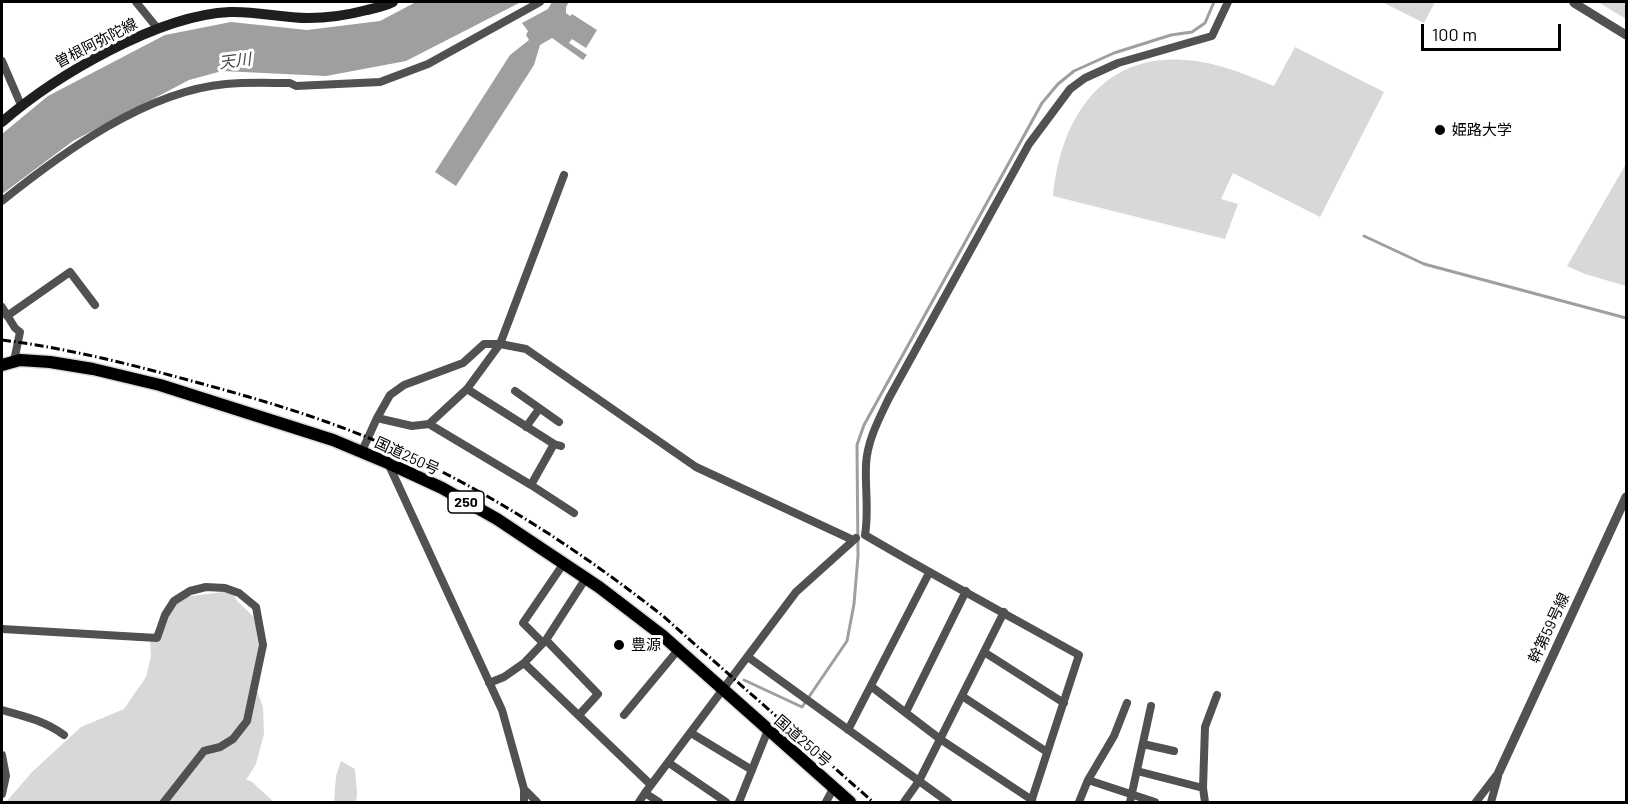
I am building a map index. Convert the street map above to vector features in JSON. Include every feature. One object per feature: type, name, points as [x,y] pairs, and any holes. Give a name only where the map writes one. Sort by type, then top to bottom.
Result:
[{"type":"highway","name":"国道250号","points":[[2,365],[14,361],[33,360],[93,369],[160,385],[269,418],[362,451],[442,488],[497,519],[586,578],[678,650],[850,802]]},
{"type":"main road","name":"曽根阿弥陀線","points":[[2,122],[52,83],[158,29],[209,14],[232,12],[307,18],[340,16],[393,2]]},
{"type":"street","points":[[136,2],[158,29]]},
{"type":"street","points":[[2,201],[48,164],[83,141],[156,102],[193,90],[225,84],[290,83],[296,86],[380,82],[428,64],[540,2]]},
{"type":"street","points":[[866,535],[868,518],[866,462],[874,430],[889,398],[1029,144],[1070,89],[1085,78],[1118,63],[1212,36],[1228,2]]},
{"type":"street","points":[[1572,2],[1626,35]]},
{"type":"street","points":[[2,61],[21,105]]},
{"type":"street","points":[[376,418],[412,426],[429,424],[467,389],[500,344],[564,175]]},
{"type":"street","points":[[7,316],[70,272],[95,305]]},
{"type":"street","points":[[2,307],[20,332],[14,361]]},
{"type":"street","points":[[362,451],[376,418],[390,395],[404,385],[463,363],[484,344],[500,344],[526,349],[696,467],[853,540]]},
{"type":"street","points":[[467,389],[558,445],[531,485]]},
{"type":"street","points":[[515,391],[559,422]]},
{"type":"street","points":[[526,427],[539,409]]},
{"type":"street","points":[[429,424],[574,513]]},
{"type":"street","points":[[388,463],[502,710],[524,789],[524,802]]},
{"type":"street","name":"幹第59号線","points":[[1491,802],[1499,772],[1626,497]]},
{"type":"street","points":[[639,802],[796,592],[853,540],[866,535]]},
{"type":"street","points":[[866,535],[929,573],[966,591],[1079,655],[1031,801],[940,739],[872,687]]},
{"type":"street","points":[[564,563],[523,623],[597,693],[579,715]]},
{"type":"street","points":[[848,730],[929,573]]},
{"type":"street","points":[[489,683],[504,677],[524,663],[544,642],[586,578]]},
{"type":"street","points":[[2,629],[158,638],[165,615],[174,601],[190,591],[206,587],[225,588],[239,593],[256,607],[264,645],[247,721],[233,740],[220,747],[204,751],[164,802]]},
{"type":"street","points":[[906,712],[966,591]]},
{"type":"street","points":[[904,802],[919,781],[1004,612]]},
{"type":"street","points":[[624,715],[678,650]]},
{"type":"street","points":[[984,652],[1064,703]]},
{"type":"street","points":[[747,657],[948,802]]},
{"type":"street","points":[[524,663],[651,784]]},
{"type":"street","points":[[1205,802],[1203,788],[1205,727],[1217,695]]},
{"type":"street","points":[[962,696],[1047,752]]},
{"type":"street","points":[[1079,802],[1088,780],[1114,736],[1127,703]]},
{"type":"street","points":[[1130,799],[1151,706]]},
{"type":"street","points":[[2,710],[52,726],[64,735]]},
{"type":"street","points":[[738,802],[768,730]]},
{"type":"street","points":[[691,733],[752,770]]},
{"type":"street","points":[[1143,744],[1174,751]]},
{"type":"street","points":[[2,755],[6,776],[2,794]]},
{"type":"street","points":[[669,763],[726,802]]},
{"type":"street","points":[[1137,771],[1203,788]]},
{"type":"street","name":"幹第59号線","points":[[1476,802],[1499,772]]},
{"type":"street","points":[[1088,780],[1130,799],[1155,802]]},
{"type":"street","points":[[826,802],[834,788]]},
{"type":"street","points":[[524,789],[537,802]]},
{"type":"street","points":[[645,793],[659,802]]},
{"type":"shaded area","points":[[1382,2],[1435,2],[1424,23]]},
{"type":"shaded area","points":[[1598,2],[1626,2],[1626,19]]},
{"type":"shaded area","points":[[1295,47],[1384,92],[1320,217],[1233,173],[1221,199],[1238,204],[1225,239],[1053,196],[1066,139],[1078,114],[1093,93],[1113,77],[1136,65],[1164,60],[1196,61],[1226,68],[1274,86]]},
{"type":"shaded area","points":[[1626,164],[1626,286],[1567,266]]},
{"type":"shaded area","points":[[231,591],[238,602],[254,617],[259,648],[253,680],[263,707],[264,734],[256,764],[246,780],[251,781],[274,802],[6,802],[32,772],[81,727],[124,709],[146,677],[151,656],[150,639],[172,605],[184,597]]},
{"type":"shaded area","points":[[341,761],[355,769],[356,802],[334,802],[336,776]]},
{"type":"water","name":"天川","points":[[416,2],[521,2],[406,61],[326,76],[222,71],[189,80],[73,141],[2,194],[2,134],[48,96],[165,35],[231,22],[307,30],[380,21]]},
{"type":"water","points":[[552,2],[569,2],[566,13],[570,16],[572,14],[597,30],[586,48],[572,39],[569,43],[587,55],[583,60],[552,38],[540,45],[534,65],[456,186],[435,172],[510,55],[529,40],[526,35],[528,31],[522,23],[548,9]]},
{"type":"waterway","points":[[744,680],[802,707],[847,641],[854,604],[858,556],[857,445],[864,425],[1042,103],[1058,84],[1074,71],[1114,53],[1171,35],[1192,32],[1205,23],[1214,2]]},
{"type":"waterway","points":[[1364,236],[1424,264],[1626,318]]},
{"type":"railway","points":[[2,340],[49,347],[119,362],[256,399],[369,438],[447,474],[558,540],[663,616],[873,802]]},
{"type":"place","name":"姫路大学","points":[[1440,130]]},
{"type":"place","name":"豊源","points":[[619,645]]}]
